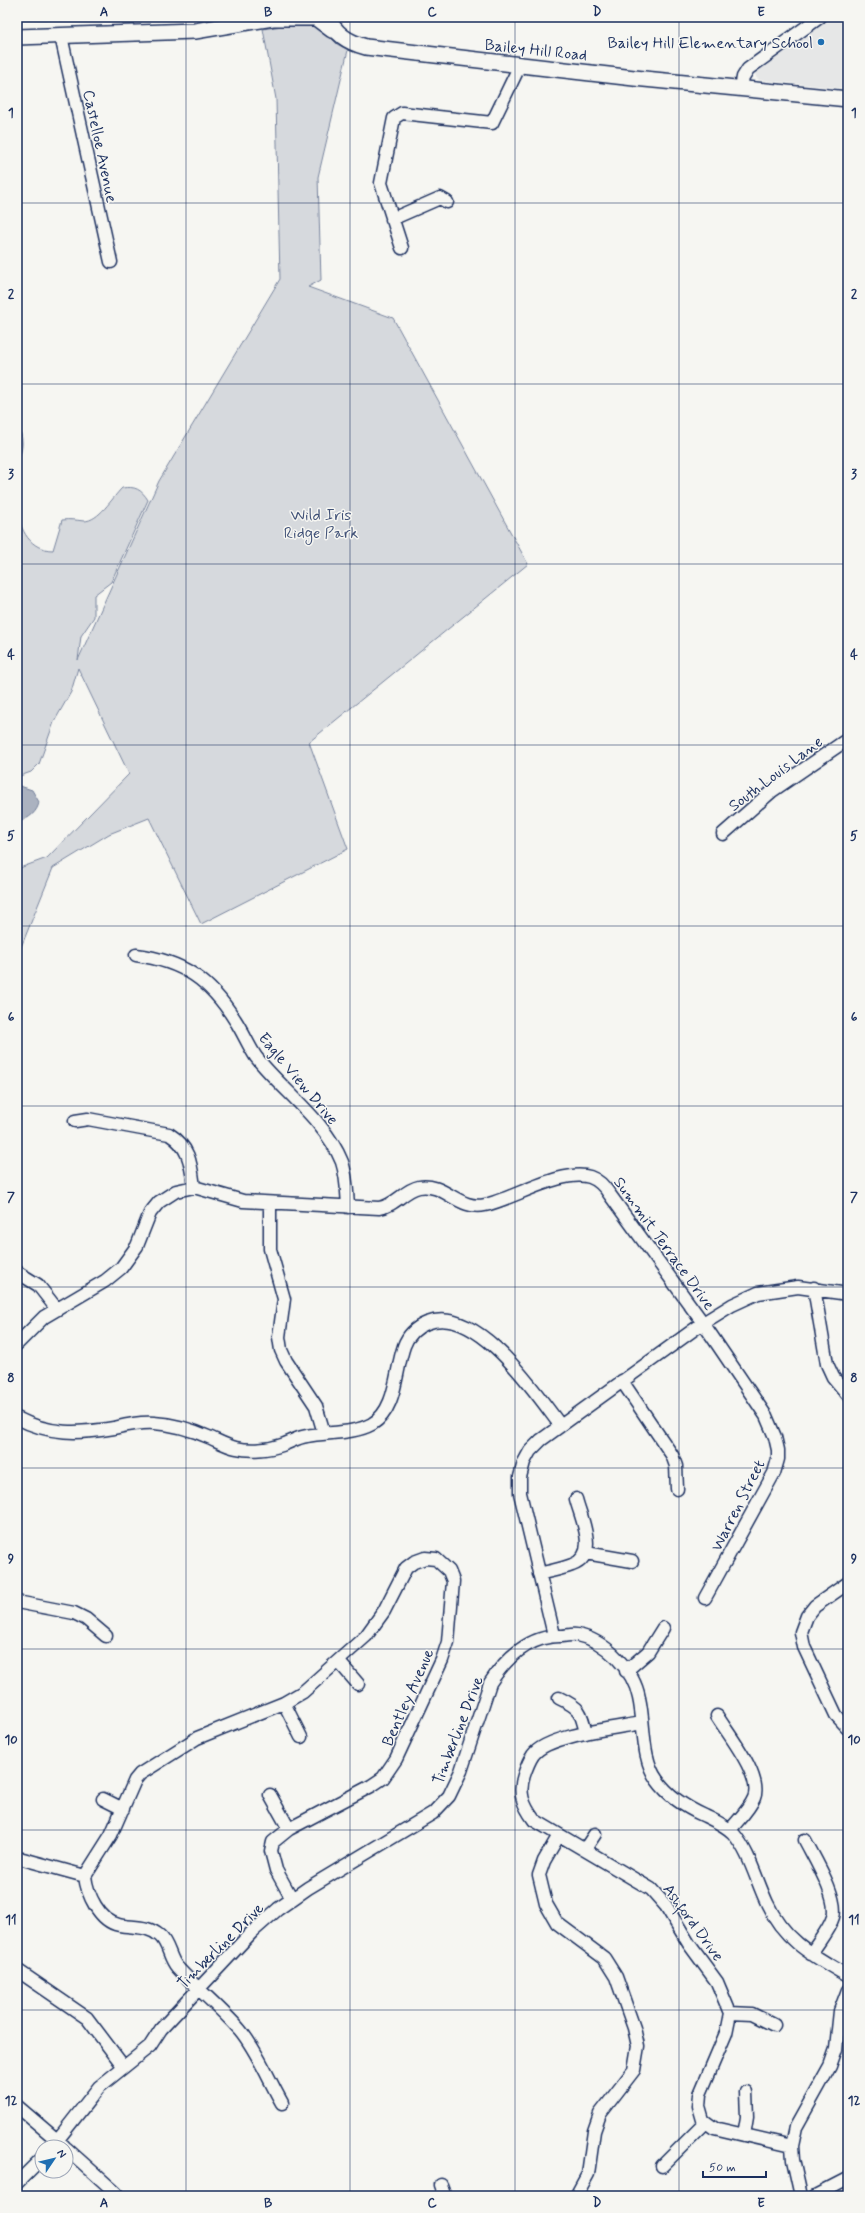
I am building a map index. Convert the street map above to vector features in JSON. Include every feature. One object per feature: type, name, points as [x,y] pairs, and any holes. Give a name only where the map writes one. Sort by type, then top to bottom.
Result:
[{"type":"main road","name":"Bailey Hill Road","points":[[327,17],[341,36],[355,44],[380,49],[848,99]]},
{"type":"main road","points":[[339,17],[339,23],[343,32],[355,44]]},
{"type":"main road","points":[[17,37],[195,30],[276,18],[316,18],[341,36]]},
{"type":"street","points":[[741,88],[742,77],[748,69],[820,17]]},
{"type":"street","name":"Castelloe Avenue","points":[[61,36],[111,262]]},
{"type":"street","points":[[402,248],[380,183],[394,115],[402,113],[494,122],[520,65]]},
{"type":"street","points":[[392,219],[440,198],[447,202]]},
{"type":"street","name":"South Louis Lane","points":[[724,834],[772,791],[848,739]]},
{"type":"street","name":"Eagle View Drive","points":[[136,955],[160,958],[189,972],[206,983],[223,1002],[256,1057],[312,1118],[333,1145],[342,1163],[347,1182],[348,1207]]},
{"type":"street","points":[[75,1121],[88,1119],[169,1134],[180,1142],[188,1155],[194,1187]]},
{"type":"street","name":"Summit Terrace Drive","points":[[17,1344],[32,1328],[56,1308],[105,1281],[121,1268],[137,1246],[148,1217],[156,1205],[176,1191],[194,1187],[239,1200],[270,1204],[383,1208],[409,1191],[428,1186],[439,1190],[462,1204],[479,1206],[572,1175],[591,1178],[604,1186],[703,1323]]},
{"type":"street","points":[[270,1204],[270,1249],[284,1299],[280,1332],[281,1350],[286,1361],[316,1406],[324,1433]]},
{"type":"street","points":[[17,1272],[38,1285],[56,1308]]},
{"type":"street","points":[[814,1288],[827,1364],[833,1377],[848,1395]]},
{"type":"street","points":[[554,1635],[521,1501],[520,1477],[524,1462],[530,1451],[560,1425],[703,1323],[750,1296],[780,1289],[814,1288],[848,1294]]},
{"type":"street","points":[[17,1418],[39,1428],[66,1433],[86,1433],[136,1424],[163,1424],[198,1432],[229,1446],[250,1450],[277,1446],[297,1438],[365,1427],[382,1416],[389,1404],[408,1339],[418,1328],[436,1320],[448,1321],[462,1326],[499,1350],[514,1365],[560,1425]]},
{"type":"street","name":"Warren Street","points":[[703,1323],[766,1416],[775,1437],[778,1459],[774,1473],[705,1598]]},
{"type":"street","points":[[622,1381],[672,1455],[676,1466],[677,1489]]},
{"type":"street","points":[[539,1574],[572,1566],[581,1560],[586,1553],[587,1541],[576,1499]]},
{"type":"street","points":[[586,1553],[632,1561]]},
{"type":"street","name":"Bentley Avenue","points":[[85,1876],[111,1835],[135,1780],[147,1769],[210,1731],[284,1703],[303,1692],[339,1662],[377,1623],[406,1568],[414,1562],[425,1558],[436,1559],[449,1571],[453,1581],[448,1642],[442,1660],[396,1759],[383,1778],[371,1786],[289,1829],[273,1842],[271,1851],[277,1874],[292,1899]]},
{"type":"street","points":[[848,1583],[815,1606],[807,1616],[801,1632],[804,1647],[836,1715],[848,1728]]},
{"type":"street","points":[[17,1602],[74,1613],[86,1620],[106,1636]]},
{"type":"street","points":[[626,1671],[648,1652],[663,1628]]},
{"type":"street","name":"Timberline Drive","points":[[65,2139],[99,2087],[150,2046],[161,2029],[252,1932],[292,1899],[433,1813],[449,1796],[461,1771],[490,1683],[497,1672],[509,1657],[523,1647],[554,1635],[577,1635],[608,1649],[626,1671],[639,1697],[648,1758],[656,1779],[669,1795],[730,1830],[743,1847],[767,1904],[778,1924],[789,1938],[811,1954],[848,1976]]},
{"type":"street","points":[[339,1662],[358,1684]]},
{"type":"street","points":[[560,1698],[577,1708],[582,1716],[586,1733]]},
{"type":"street","points":[[284,1703],[301,1737]]},
{"type":"street","points":[[717,1716],[751,1771],[755,1786],[753,1799],[730,1830]]},
{"type":"street","name":"Ashford Drive","points":[[642,1723],[567,1737],[547,1744],[533,1754],[521,1784],[521,1796],[525,1807],[534,1820],[651,1889],[666,1906],[689,1944],[717,1982],[730,2013]]},
{"type":"street","points":[[270,1795],[289,1829]]},
{"type":"street","points":[[103,1799],[123,1809]]},
{"type":"street","points":[[559,1834],[544,1861],[539,1875],[546,1904],[557,1923],[604,1958],[616,1977],[634,2028],[638,2046],[634,2070],[600,2114],[594,2131],[588,2174],[576,2196]]},
{"type":"street","points":[[585,1849],[595,1834]]},
{"type":"street","points":[[805,1840],[830,1894],[834,1909],[831,1923],[811,1954]]},
{"type":"street","points":[[22,1859],[85,1876],[88,1893],[102,1914],[110,1921],[119,1925],[142,1927],[160,1936],[177,1967],[241,2031],[282,2103]]},
{"type":"street","points":[[17,1970],[87,2018],[124,2067]]},
{"type":"street","points":[[802,2196],[793,2164],[792,2146],[796,2127],[830,2066],[836,2049],[840,2011],[848,1990]]},
{"type":"street","points":[[774,2025],[752,2014],[730,2013],[726,2033],[700,2094],[700,2112],[705,2123],[714,2128],[792,2146]]},
{"type":"street","points":[[744,2135],[747,2117],[746,2092]]},
{"type":"street","points":[[17,2106],[52,2139]]},
{"type":"street","points":[[662,2166],[705,2123]]},
{"type":"street","points":[[74,2158],[116,2193]]},
{"type":"street","points":[[17,2183],[34,2166]]},
{"type":"street","points":[[815,2196],[848,2179]]},
{"type":"shaded area","name":"Bailey Hill Elementary School","points":[[829,17],[848,17],[848,89],[759,80],[756,77],[755,72],[759,68]]},
{"type":"shaded area","points":[[17,785],[32,790],[39,802],[37,808],[32,814],[20,821],[17,820]]},
{"type":"green space","points":[[95,17],[98,21],[17,18]]},
{"type":"green space","name":"Wild Iris Ridge Park","points":[[301,23],[320,27],[337,44],[348,50],[318,177],[321,280],[308,287],[393,318],[528,564],[309,742],[348,849],[201,924],[149,818],[109,834],[53,868],[17,957],[17,869],[47,858],[129,774],[78,668],[71,692],[54,722],[39,764],[31,772],[17,777],[17,509],[18,517],[24,531],[32,543],[38,547],[53,550],[62,520],[90,520],[105,508],[122,488],[131,487],[137,489],[143,493],[148,500],[111,582],[94,595],[94,617],[81,636],[78,660],[159,481],[280,279],[276,99],[263,29]]},
{"type":"green space","points":[[17,424],[22,438],[22,448],[17,462]]},
{"type":"place","name":"Bailey Hill Elementary School","points":[[821,42]]}]
